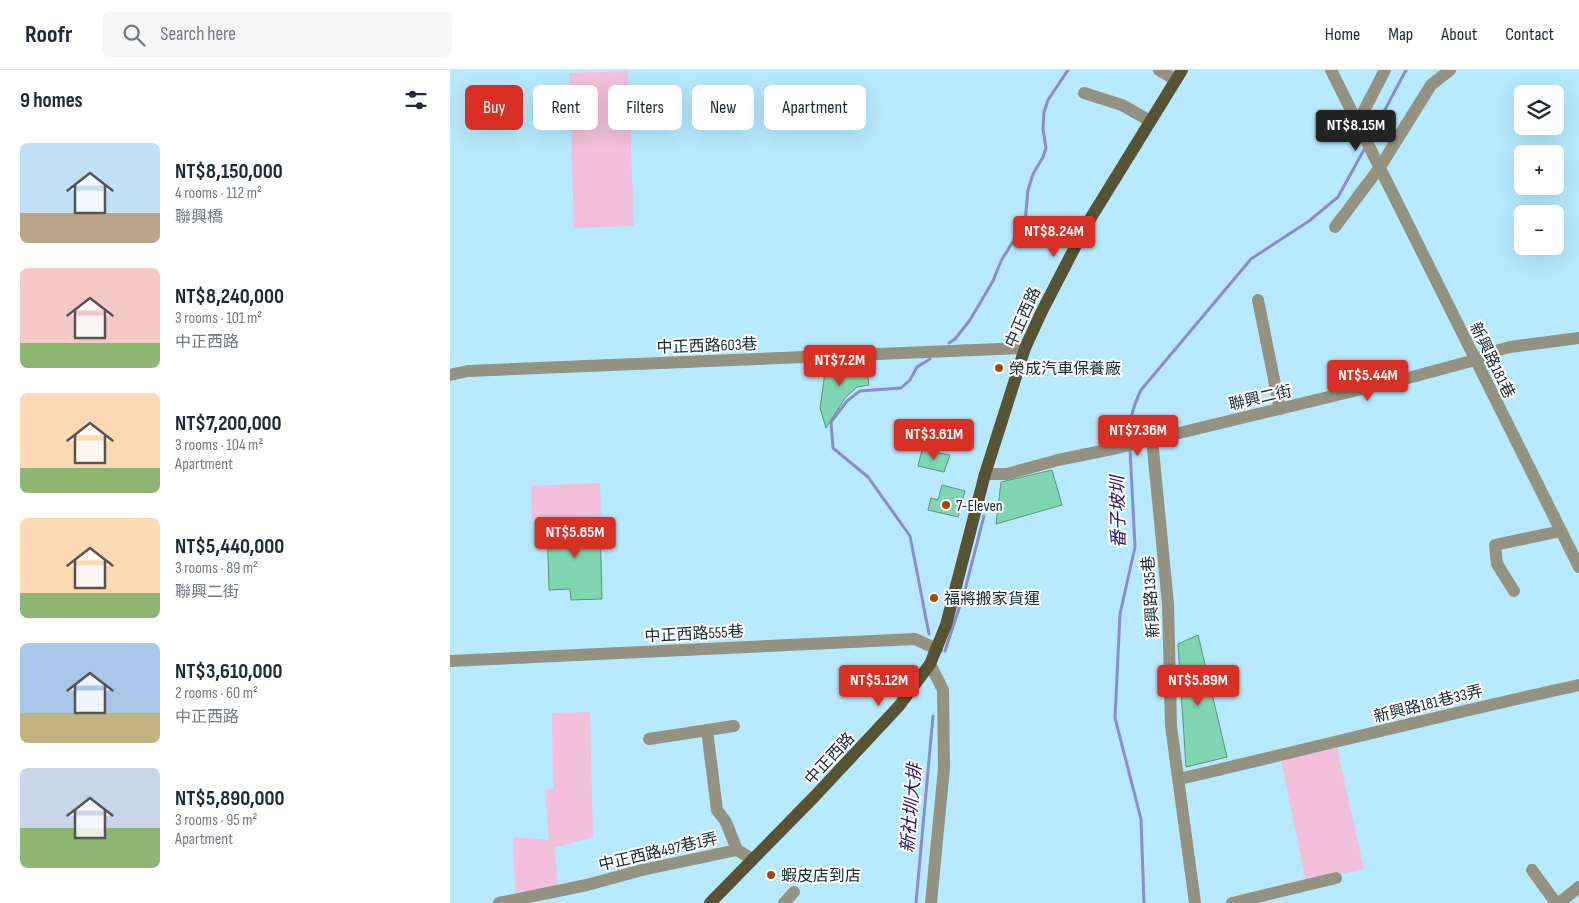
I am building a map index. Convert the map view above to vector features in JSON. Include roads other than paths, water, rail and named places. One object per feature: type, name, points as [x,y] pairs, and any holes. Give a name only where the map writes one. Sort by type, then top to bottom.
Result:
[{"type":"main road","name":"中正西路","points":[[710,903],[815,796],[899,706],[930,664],[937,649],[952,602],[985,474],[1025,348],[1042,311],[1088,224],[1179,75]]},
{"type":"street","points":[[1159,70],[1179,75]]},
{"type":"street","name":"新興路181巷","points":[[1331,70],[1579,567]]},
{"type":"street","points":[[1357,124],[1385,70]]},
{"type":"street","points":[[1335,227],[1380,167],[1431,85],[1450,70]]},
{"type":"street","points":[[1084,93],[1122,105],[1150,122]]},
{"type":"street","points":[[1258,300],[1280,409]]},
{"type":"street","name":"聯興二街","points":[[985,474],[1007,474],[1058,460],[1118,448],[1412,378],[1475,360],[1492,352],[1510,347],[1579,338]]},
{"type":"street","name":"中正西路603巷","points":[[450,376],[468,371],[1025,348]]},
{"type":"street","name":"新興路135巷","points":[[1152,439],[1168,604],[1171,726],[1195,903]]},
{"type":"street","points":[[1514,591],[1497,564],[1495,545],[1561,531]]},
{"type":"street","name":"中正西路555巷","points":[[450,661],[915,639],[937,649]]},
{"type":"street","points":[[930,664],[943,690],[944,768],[931,903]]},
{"type":"street","name":"新興路181巷33弄","points":[[1179,779],[1450,714],[1577,689]]},
{"type":"street","points":[[649,739],[734,726]]},
{"type":"street","points":[[707,730],[717,810],[726,822],[737,850],[752,859]]},
{"type":"street","name":"中正西路497巷1弄","points":[[499,903],[587,885],[642,870],[737,850]]},
{"type":"street","points":[[1532,870],[1557,903],[1579,887]]},
{"type":"street","points":[[1232,903],[1336,878]]},
{"type":"street","points":[[784,903],[794,892]]},
{"type":"waterway","name":"新社圳大排","points":[[949,343],[955,339],[970,320],[993,281],[1001,261],[1025,222],[1028,190],[1033,174],[1046,148],[1043,129],[1044,112],[1048,100],[1068,70]]},
{"type":"waterway","name":"番子坡圳","points":[[1370,138],[1406,70]]},
{"type":"waterway","name":"番子坡圳","points":[[1130,443],[1132,416],[1141,390],[1251,259],[1309,221],[1338,197],[1366,146]]},
{"type":"waterway","name":"新社圳大排","points":[[929,634],[910,536],[868,477],[833,448],[831,422],[847,401],[860,391],[901,388],[910,380],[917,367],[930,359]]},
{"type":"waterway","name":"番子坡圳","points":[[1130,449],[1135,547],[1120,614],[1115,718],[1141,819],[1144,903]]},
{"type":"waterway","points":[[945,651],[965,590],[984,516]]},
{"type":"waterway","name":"新社圳大排","points":[[916,903],[933,716]]},
{"type":"place","name":"榮成汽車保養廠","points":[[999,368]]},
{"type":"place","name":"7-Eleven","points":[[946,505]]},
{"type":"place","name":"福將搬家貨運","points":[[934,598]]},
{"type":"place","name":"蝦皮店到店","points":[[771,875]]}]
